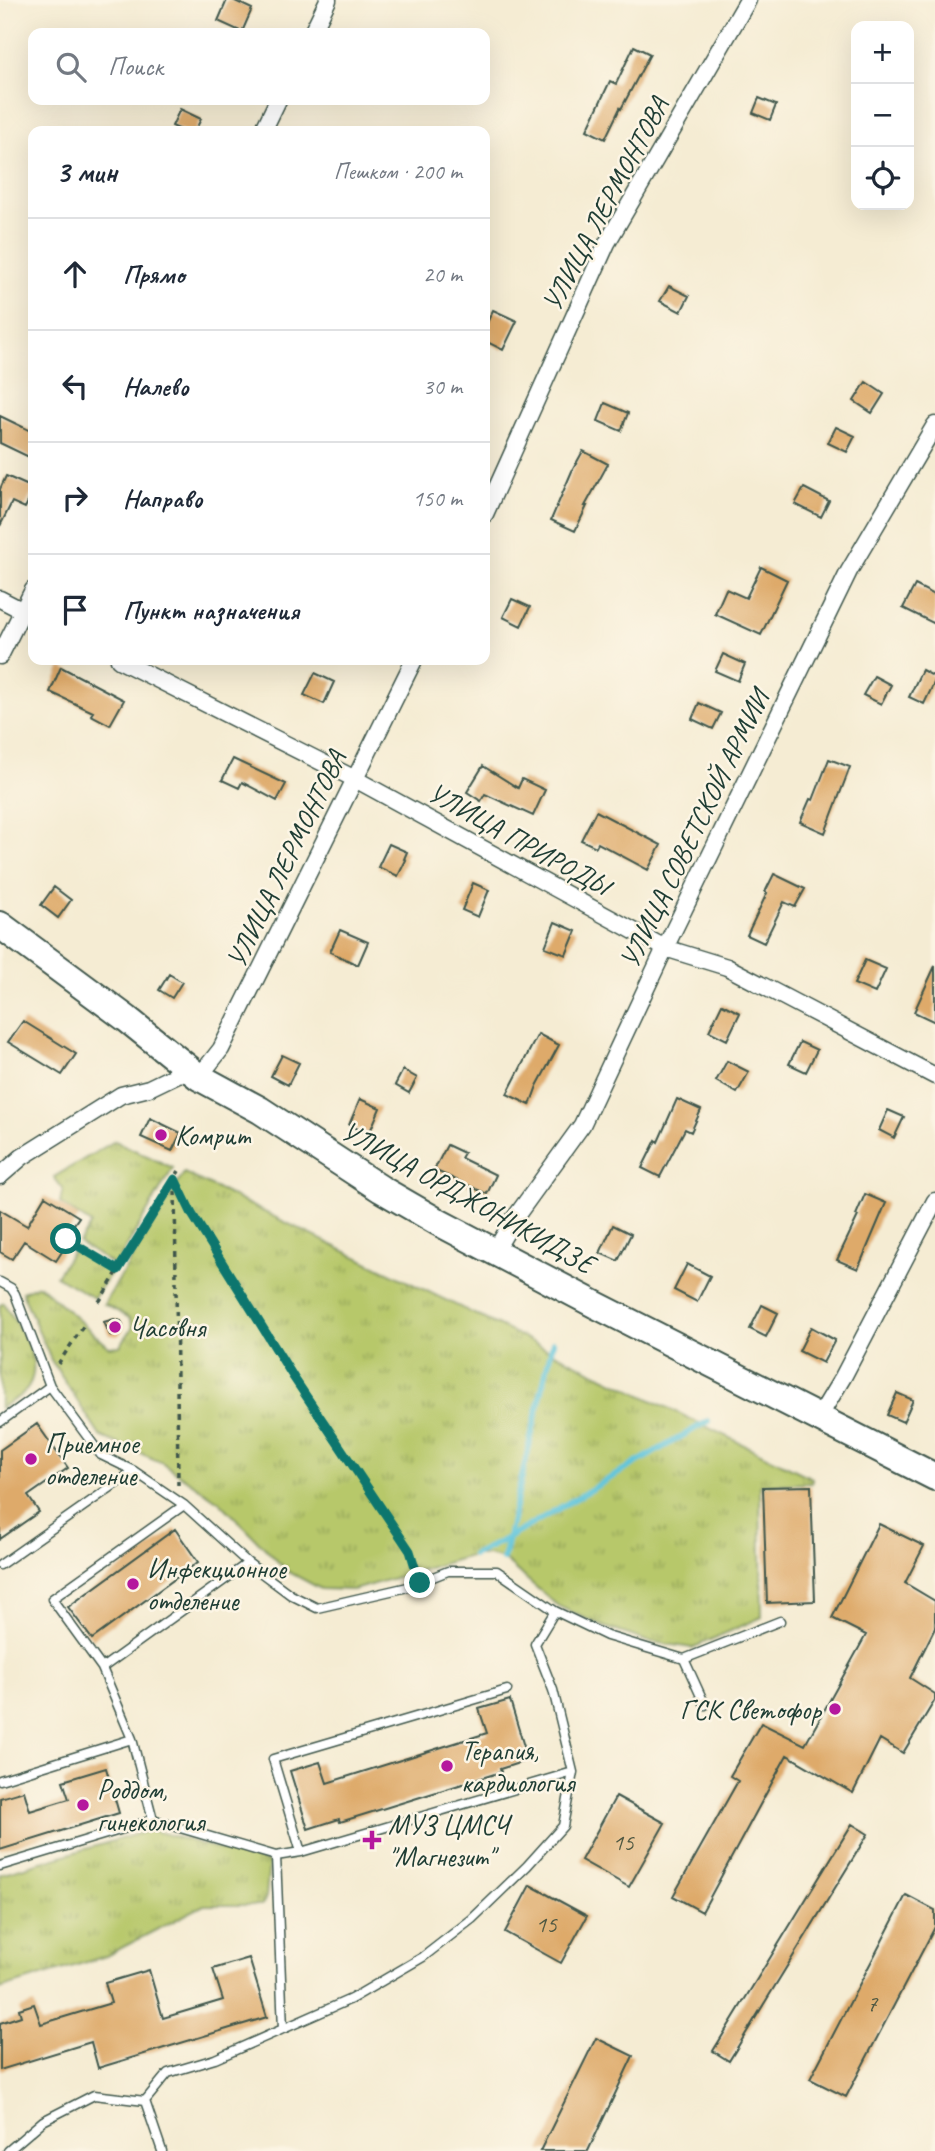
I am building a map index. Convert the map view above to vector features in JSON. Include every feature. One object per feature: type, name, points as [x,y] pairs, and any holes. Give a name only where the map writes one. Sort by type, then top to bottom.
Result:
[{"type":"main road","name":"УЛИЦА ОРДЖОНИКИДЗЕ","points":[[0,925],[127,1018],[199,1077],[260,1111],[337,1162],[416,1209],[596,1305],[935,1477]]},
{"type":"street","points":[[314,28],[328,0]]},
{"type":"street","name":"УЛИЦА ЛЕРМОНТОВА","points":[[490,503],[607,243],[748,0]]},
{"type":"street","points":[[265,126],[275,105]]},
{"type":"street","name":"УЛИЦА СОВЕТСКОЙ АРМИИ","points":[[495,1251],[514,1219],[582,1125],[849,571],[935,425]]},
{"type":"street","points":[[0,599],[28,614],[0,656]]},
{"type":"street","name":"УЛИЦА ПРИРОДЫ","points":[[129,665],[355,779],[665,948],[727,967],[935,1076]]},
{"type":"street","name":"УЛИЦА ЛЕРМОНТОВА","points":[[199,1077],[221,1048],[412,665]]},
{"type":"street","points":[[0,1176],[22,1157],[121,1095],[149,1088],[180,1073],[199,1077]]},
{"type":"street","points":[[819,1417],[843,1377],[935,1201]]},
{"type":"lane","points":[[0,1282],[11,1288],[15,1294],[49,1383],[101,1455],[134,1471],[181,1503],[248,1563],[291,1595],[317,1608],[343,1604],[420,1583],[448,1571],[497,1571],[555,1611],[607,1636],[684,1659],[780,1621]]},
{"type":"lane","points":[[0,1422],[49,1383]]},
{"type":"lane","points":[[0,1565],[134,1471]]},
{"type":"lane","points":[[153,1820],[132,1740],[102,1668],[52,1599],[181,1503]]},
{"type":"lane","points":[[102,1668],[248,1563]]},
{"type":"lane","points":[[145,2101],[168,2073],[215,2059],[351,1999],[423,1957],[472,1919],[527,1866],[563,1826],[573,1772],[553,1690],[535,1644],[555,1611]]},
{"type":"lane","points":[[684,1659],[705,1705]]},
{"type":"lane","points":[[301,1852],[273,1759],[506,1689]]},
{"type":"lane","points":[[0,1780],[132,1740]]},
{"type":"lane","points":[[0,1866],[153,1820],[276,1856],[301,1852],[573,1772]]},
{"type":"lane","points":[[276,1856],[283,2029]]},
{"type":"lane","points":[[8,2151],[43,2121],[94,2095],[145,2101]]},
{"type":"lane","points":[[145,2101],[162,2151]]},
{"type":"path","points":[[99,1301],[179,1171]]},
{"type":"path","points":[[175,1179],[181,1503]]},
{"type":"path","points":[[175,1179],[192,1214],[294,1378],[410,1551],[420,1583]]},
{"type":"path","points":[[66,1239],[118,1270]]},
{"type":"path","points":[[49,1383],[84,1325]]},
{"type":"green space","points":[[115,1141],[173,1168],[115,1266],[79,1243],[91,1224],[60,1203],[63,1189],[54,1177]]},
{"type":"green space","points":[[184,1173],[812,1478],[812,1483],[760,1485],[762,1617],[692,1648],[647,1641],[605,1627],[558,1606],[503,1559],[488,1555],[473,1555],[353,1590],[321,1589],[287,1571],[220,1502],[161,1462],[100,1436],[51,1360],[22,1292],[39,1285],[109,1347],[120,1346],[133,1327],[130,1318],[104,1304]]},
{"type":"green space","points":[[75,1247],[112,1271],[94,1298],[56,1276]]},
{"type":"green space","points":[[4,1303],[29,1347],[33,1371],[31,1382],[23,1393],[0,1408],[0,1305]]},
{"type":"green space","points":[[151,1830],[269,1863],[266,1897],[262,1905],[204,1905],[106,1956],[0,1989],[0,1874]]},
{"type":"building","points":[[227,0],[252,9],[244,28],[233,28],[218,21]]},
{"type":"building","points":[[634,46],[650,54],[605,139],[587,130],[610,81],[616,84]]},
{"type":"building","points":[[759,98],[776,105],[770,120],[753,113]]},
{"type":"building","points":[[180,109],[201,119],[198,126],[172,126]]},
{"type":"building","points":[[669,286],[689,296],[681,312],[660,301]]},
{"type":"building","points":[[493,310],[517,321],[503,350],[490,344],[490,316]]},
{"type":"building","points":[[866,382],[884,394],[872,413],[854,401]]},
{"type":"building","points":[[605,403],[628,413],[621,431],[598,421]]},
{"type":"building","points":[[0,416],[28,430],[28,457],[0,443]]},
{"type":"building","points":[[836,427],[855,436],[847,452],[828,443]]},
{"type":"building","points":[[583,451],[608,464],[575,531],[551,520]]},
{"type":"building","points":[[6,476],[28,486],[28,502],[25,508],[12,502],[0,526],[0,489]]},
{"type":"building","points":[[804,488],[829,501],[821,517],[795,504]]},
{"type":"building","points":[[761,567],[787,580],[761,635],[715,614],[726,589],[746,598]]},
{"type":"building","points":[[915,585],[935,595],[935,624],[903,608]]},
{"type":"building","points":[[512,599],[530,607],[521,626],[503,617]]},
{"type":"building","points":[[723,654],[745,664],[738,681],[715,671]]},
{"type":"building","points":[[61,667],[124,700],[110,725],[91,715],[93,712],[50,692]]},
{"type":"building","points":[[922,670],[935,677],[924,704],[909,697]]},
{"type":"building","points":[[315,673],[334,682],[324,704],[304,695]]},
{"type":"building","points":[[874,676],[891,685],[881,704],[863,695]]},
{"type":"building","points":[[699,703],[721,713],[713,729],[692,719]]},
{"type":"building","points":[[233,759],[286,784],[277,801],[242,782],[239,788],[222,780]]},
{"type":"building","points":[[829,759],[850,767],[825,833],[800,822],[810,799],[813,800]]},
{"type":"building","points":[[483,766],[518,788],[522,779],[545,790],[533,816],[485,794],[481,801],[467,792]]},
{"type":"building","points":[[596,811],[661,845],[648,870],[598,843],[596,847],[581,840]]},
{"type":"building","points":[[389,844],[407,852],[398,876],[378,867]]},
{"type":"building","points":[[774,874],[805,889],[795,907],[784,902],[764,943],[747,935]]},
{"type":"building","points":[[473,883],[489,890],[478,917],[462,910]]},
{"type":"building","points":[[54,887],[71,900],[58,918],[41,905]]},
{"type":"building","points":[[555,922],[576,931],[566,955],[545,947]]},
{"type":"building","points":[[340,930],[368,942],[358,965],[330,952]]},
{"type":"building","points":[[865,960],[886,969],[875,993],[854,984]]},
{"type":"building","points":[[935,966],[935,1022],[914,1012]]},
{"type":"building","points":[[169,974],[182,982],[172,998],[159,990]]},
{"type":"building","points":[[722,1004],[740,1013],[727,1040],[709,1031]]},
{"type":"building","points":[[23,1021],[76,1054],[62,1075],[8,1042]]},
{"type":"building","points":[[538,1034],[559,1045],[530,1105],[507,1094]]},
{"type":"building","points":[[800,1042],[817,1050],[806,1072],[789,1064]]},
{"type":"building","points":[[282,1055],[299,1063],[288,1085],[271,1076]]},
{"type":"building","points":[[727,1061],[749,1072],[737,1093],[716,1081]]},
{"type":"building","points":[[403,1070],[417,1078],[409,1093],[395,1085]]},
{"type":"building","points":[[360,1099],[380,1108],[369,1134],[349,1125]]},
{"type":"building","points":[[677,1099],[701,1110],[691,1132],[685,1129],[660,1177],[642,1168],[656,1140],[658,1142]]},
{"type":"building","points":[[888,1110],[904,1117],[894,1138],[879,1130]]},
{"type":"building","name":"Комрит","points":[[150,1118],[181,1133],[172,1151],[141,1137]]},
{"type":"building","points":[[447,1145],[464,1153],[461,1158],[496,1175],[487,1194],[434,1170]]},
{"type":"building","points":[[865,1194],[886,1203],[858,1269],[837,1260],[858,1216],[856,1215]]},
{"type":"building","points":[[45,1196],[79,1217],[60,1244],[65,1247],[56,1261],[24,1241],[12,1259],[0,1252],[0,1210],[27,1226]]},
{"type":"building","points":[[613,1225],[631,1234],[618,1261],[600,1253]]},
{"type":"building","points":[[687,1264],[710,1276],[697,1302],[674,1290]]},
{"type":"building","points":[[762,1305],[778,1313],[766,1337],[750,1329]]},
{"type":"building","name":"Часовня","points":[[114,1319],[121,1321],[123,1325],[118,1336],[110,1335],[104,1322]]},
{"type":"building","points":[[811,1327],[835,1340],[823,1363],[799,1351]]},
{"type":"building","points":[[897,1393],[913,1400],[903,1422],[887,1415]]},
{"type":"building","name":"Приемное отделение","points":[[37,1424],[68,1468],[28,1496],[39,1512],[0,1539],[0,1450]]},
{"type":"building","points":[[811,1486],[815,1601],[767,1603],[763,1487]]},
{"type":"building","points":[[879,1524],[924,1546],[905,1583],[935,1601],[935,1628],[910,1678],[935,1694],[935,1700],[903,1753],[880,1739],[853,1793],[787,1755],[702,1912],[673,1896],[738,1781],[730,1776],[761,1723],[805,1745],[866,1635],[832,1618]]},
{"type":"building","name":"Инфекционное отделение","points":[[175,1529],[198,1562],[92,1639],[68,1607]]},
{"type":"building","name":"Терапия, кардиология","points":[[510,1700],[528,1760],[500,1769],[501,1772],[340,1822],[339,1819],[308,1829],[290,1771],[320,1762],[327,1783],[487,1733],[479,1709]]},
{"type":"building","name":"Роддом, гинекология","points":[[106,1768],[119,1813],[0,1850],[0,1798],[24,1791],[30,1811],[69,1799],[63,1781]]},
{"type":"building","points":[[616,1796],[665,1823],[629,1887],[581,1860]]},
{"type":"building","points":[[852,1824],[868,1834],[729,2061],[713,2051]]},
{"type":"building","points":[[530,1885],[587,1916],[561,1963],[505,1932]]},
{"type":"building","points":[[906,1895],[935,1910],[935,1927],[846,2097],[810,2079]]},
{"type":"building","points":[[249,1958],[267,2017],[98,2068],[91,2042],[0,2070],[0,2023],[21,2016],[19,2009],[34,2004],[41,2024],[111,2003],[105,1983],[149,1970],[163,2018],[223,2000],[213,1969]]},
{"type":"building","points":[[596,2038],[633,2056],[588,2151],[540,2151]]},
{"type":"waterway","points":[[503,1559],[553,1342]]},
{"type":"waterway","points":[[473,1555],[508,1538],[708,1421]]},
{"type":"place","name":"Комрит","points":[[161,1135]]},
{"type":"place","name":"Часовня","points":[[115,1327]]},
{"type":"place","name":"Приемное отделение","points":[[31,1459]]},
{"type":"place","name":"Инфекционное отделение","points":[[133,1584]]},
{"type":"place","name":"ГСК Светофор","points":[[835,1709]]},
{"type":"place","name":"Терапия, кардиология","points":[[447,1766]]},
{"type":"place","name":"Роддом, гинекология","points":[[83,1805]]},
{"type":"place","name":"МУЗ ЦМСЧ \"Магнезит\"","points":[[372,1840]]},
{"type":"route","points":[[66,1239],[118,1270],[175,1179],[192,1214],[294,1378],[410,1551],[420,1583]]}]
